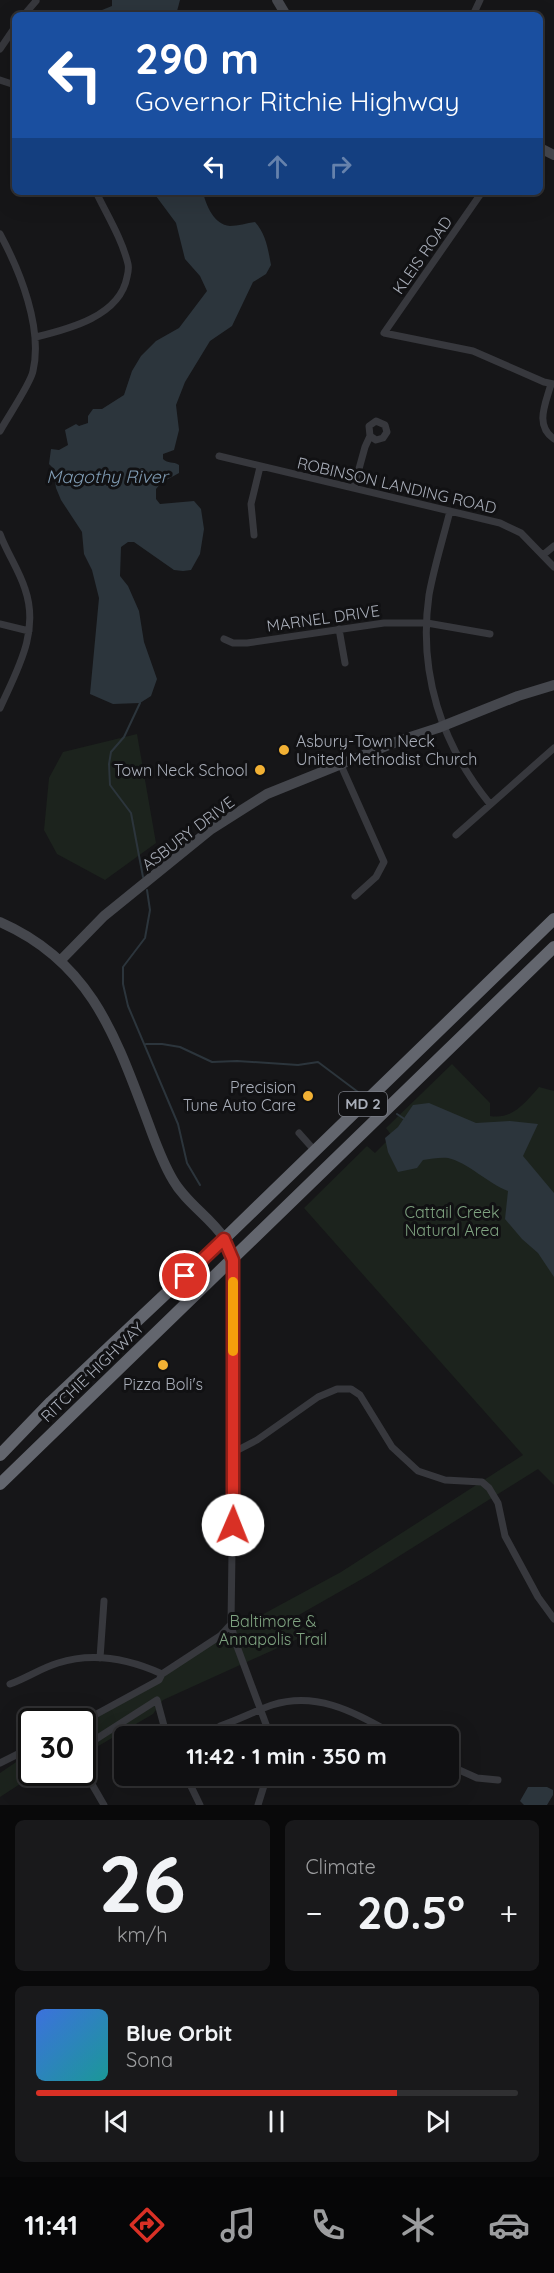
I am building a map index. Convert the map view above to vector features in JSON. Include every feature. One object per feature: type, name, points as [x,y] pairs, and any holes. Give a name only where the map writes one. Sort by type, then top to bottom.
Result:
[{"type":"highway","name":"MD 2","points":[[0,1455],[51,1402],[224,1239],[554,920]]},
{"type":"highway","name":"MD 2","points":[[233,1260],[554,947]]},
{"type":"highway","name":"RITCHIE HIGHWAY","points":[[0,1484],[233,1260]]},
{"type":"street","points":[[0,49],[12,31]]},
{"type":"street","points":[[36,338],[85,322],[104,310],[124,290],[129,266],[97,195]]},
{"type":"street","name":"KLEIS ROAD","points":[[480,195],[384,333],[473,351],[552,384]]},
{"type":"street","points":[[0,234],[22,283],[36,338],[33,372],[0,431]]},
{"type":"street","points":[[552,384],[542,418],[545,430],[554,439]]},
{"type":"street","points":[[354,487],[370,436]]},
{"type":"street","name":"ROBINSON LANDING ROAD","points":[[219,456],[500,524],[521,533],[554,567]]},
{"type":"street","points":[[254,535],[251,504],[260,467]]},
{"type":"street","points":[[450,511],[430,594],[427,623],[430,679],[456,755],[469,778],[490,804]]},
{"type":"street","points":[[0,534],[25,588],[28,600],[29,631],[21,664],[0,708]]},
{"type":"street","points":[[543,555],[554,546]]},
{"type":"street","name":"MARNEL DRIVE","points":[[224,639],[234,643],[247,643],[384,622],[427,623],[490,634]]},
{"type":"street","points":[[0,624],[29,631]]},
{"type":"street","points":[[339,629],[345,663]]},
{"type":"street","name":"ASBURY DRIVE","points":[[61,960],[104,916],[210,830],[267,794],[340,763],[518,696],[554,685]]},
{"type":"street","points":[[456,835],[554,748]]},
{"type":"street","points":[[340,763],[384,862],[375,877],[355,896]]},
{"type":"street","points":[[0,922],[24,933],[61,960],[90,994],[106,1021],[126,1066],[162,1160],[173,1181],[224,1239],[233,1260],[234,1452],[231,1624],[266,1726]]},
{"type":"street","points":[[299,1133],[315,1151]]},
{"type":"street","points":[[234,1452],[257,1440],[318,1397],[337,1389],[351,1389],[360,1395],[392,1447],[418,1472],[445,1480],[482,1482],[489,1488],[498,1503],[505,1536],[538,1597],[554,1620]]},
{"type":"street","points":[[100,1658],[104,1601]]},
{"type":"street","points":[[96,1714],[161,1677],[220,1636],[231,1624]]},
{"type":"street","points":[[10,1684],[56,1664],[78,1658],[133,1661],[161,1677]]},
{"type":"street","points":[[116,1726],[157,1700],[165,1726]]},
{"type":"street","points":[[220,1726],[261,1710],[296,1700],[321,1701],[349,1710],[379,1726]]},
{"type":"street","points":[[96,1739],[114,1728]]},
{"type":"street","points":[[0,1763],[18,1754]]},
{"type":"street","points":[[459,1770],[477,1778],[498,1780]]},
{"type":"street","points":[[93,1786],[104,1805]]},
{"type":"street","points":[[191,1786],[200,1805]]},
{"type":"street","points":[[258,1805],[264,1786]]},
{"type":"green space","points":[[137,734],[156,843],[105,880],[57,854],[44,830],[49,778],[63,752]]},
{"type":"green space","name":"Cattail Creek Natural Area","points":[[452,1064],[490,1103],[490,1116],[498,1117],[518,1109],[539,1087],[554,1091],[554,1485],[538,1469],[369,1575],[290,1620],[313,1632],[163,1700],[153,1714],[133,1726],[114,1726],[114,1737],[96,1747],[96,1714],[256,1618],[341,1572],[523,1455],[304,1208],[367,1146],[375,1153],[392,1136],[386,1128]]},
{"type":"green space","points":[[18,1761],[18,1785],[0,1797],[0,1773]]},
{"type":"water","points":[[112,0],[180,0],[177,12],[101,12],[112,6]]},
{"type":"water","name":"Magothy River","points":[[155,195],[204,195],[215,218],[224,225],[236,226],[255,222],[264,237],[271,265],[266,274],[253,282],[232,326],[210,341],[185,382],[176,405],[179,430],[174,450],[163,454],[165,461],[179,465],[179,473],[161,483],[156,489],[156,499],[160,504],[194,501],[201,509],[204,529],[200,554],[191,570],[183,571],[174,570],[134,542],[128,542],[121,547],[120,576],[128,586],[139,611],[144,642],[157,679],[151,696],[140,703],[113,704],[90,694],[99,598],[92,570],[84,554],[82,532],[61,500],[56,488],[53,468],[49,464],[51,449],[59,450],[68,445],[65,430],[76,424],[79,426],[88,423],[88,416],[93,409],[102,409],[124,395],[132,371],[141,356],[156,341],[179,328],[207,291],[200,276],[185,259],[176,223]]},
{"type":"water","points":[[429,1103],[476,1123],[510,1121],[538,1124],[523,1156],[554,1193],[554,1277],[538,1253],[505,1219],[508,1191],[463,1164],[448,1158],[423,1160],[417,1168],[398,1172],[388,1152],[385,1138],[398,1127],[413,1105]]},
{"type":"water","points":[[528,1787],[547,1787],[553,1790],[553,1795],[547,1805],[524,1805],[520,1801]]},
{"type":"waterway","points":[[140,703],[124,737],[111,752],[109,764],[110,785],[131,813],[143,877]]},
{"type":"waterway","points":[[147,890],[150,910],[145,938],[123,967],[123,984],[128,1006],[178,1124],[187,1163],[200,1185]]},
{"type":"waterway","points":[[146,1044],[180,1047],[212,1062],[237,1061],[298,1065],[318,1062],[358,1092]]},
{"type":"waterway","points":[[397,1114],[406,1120]]},
{"type":"slow traffic","points":[[233,1282],[233,1351]]},
{"type":"place","name":"Asbury-Town Neck United Methodist Church","points":[[284,750]]},
{"type":"place","name":"Town Neck School","points":[[260,770]]},
{"type":"place","name":"Precision Tune Auto Care","points":[[308,1096]]},
{"type":"place","name":"Pizza Boli's","points":[[163,1365]]},
{"type":"route","points":[[185,1276],[224,1239],[233,1260],[233,1525]]},
{"type":"park label","name":"Baltimore & Annapolis Trail","points":[[273,1630]]}]
